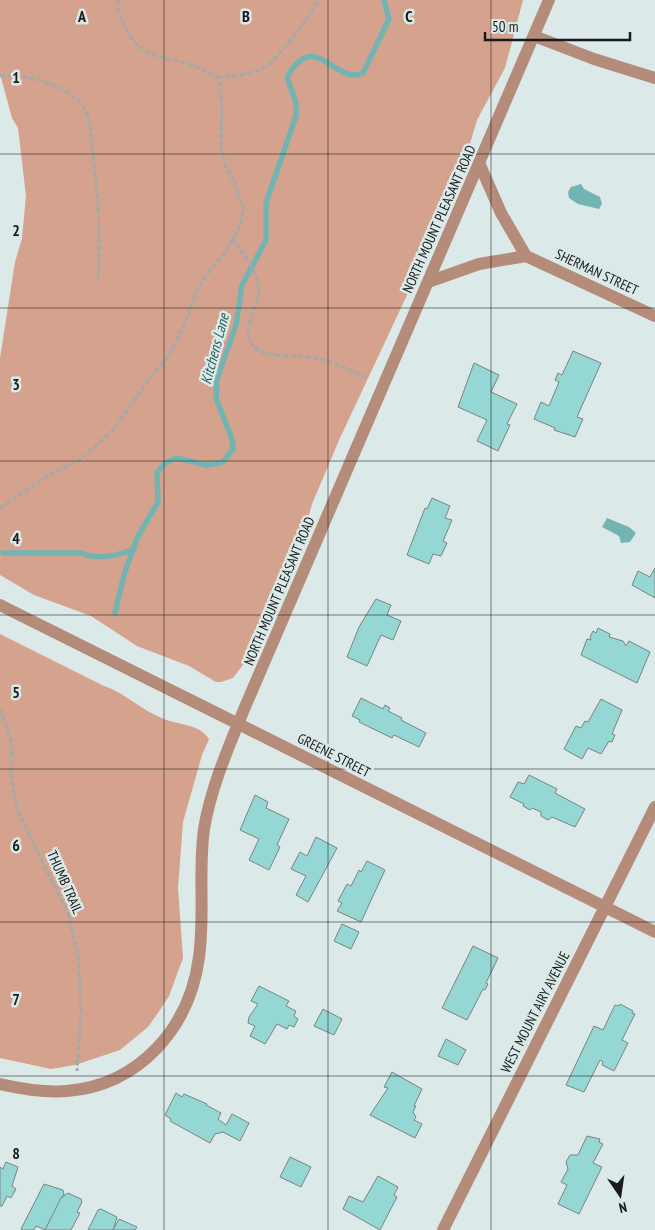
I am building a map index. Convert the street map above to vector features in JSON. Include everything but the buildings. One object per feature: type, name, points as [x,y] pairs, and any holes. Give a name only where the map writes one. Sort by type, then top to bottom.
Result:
[{"type":"street","name":"NORTH MOUNT PLEASANT ROAD","points":[[0,1084],[39,1090],[66,1091],[97,1085],[127,1072],[153,1054],[172,1031],[188,1004],[197,973],[201,938],[200,867],[205,828],[217,780],[238,724],[480,165],[549,0]]},
{"type":"street","points":[[534,36],[594,59],[655,78]]},
{"type":"street","points":[[428,282],[479,264],[526,256],[500,213],[480,165]]},
{"type":"street","name":"SHERMAN STREET","points":[[526,256],[655,316]]},
{"type":"street","name":"GREENE STREET","points":[[0,605],[655,932]]},
{"type":"street","name":"WEST MOUNT AIRY AVENUE","points":[[442,1230],[655,807]]},
{"type":"path","points":[[119,0],[118,13],[135,43],[145,53],[159,58],[183,62],[219,77],[247,74],[271,64],[298,32],[318,0]]},
{"type":"path","points":[[0,76],[20,75],[42,80],[67,93],[84,108],[92,129],[97,181],[101,234],[98,281]]},
{"type":"path","points":[[0,508],[47,476],[80,460],[114,429],[152,375],[168,357],[184,326],[196,292],[204,278],[224,254],[241,225],[243,208],[234,181],[225,165],[221,148],[222,109],[219,77]]},
{"type":"path","points":[[233,238],[254,275],[259,291],[248,326],[249,335],[257,350],[265,353],[316,358],[385,384]]},
{"type":"path","name":"THUMB TRAIL","points":[[0,709],[12,743],[11,773],[17,810],[58,890],[68,914],[77,947],[81,980],[81,1011],[76,1071]]},
{"type":"shaded area","points":[[0,0],[523,0],[505,68],[477,120],[469,147],[408,293],[340,438],[312,504],[304,533],[270,593],[262,627],[251,654],[233,678],[216,682],[189,666],[137,646],[91,616],[34,595],[0,575],[0,358],[15,262],[22,238],[26,196],[18,128],[12,118],[0,74]]},
{"type":"shaded area","points":[[0,634],[120,693],[156,716],[200,730],[209,739],[202,755],[183,822],[178,888],[183,958],[169,996],[148,1027],[120,1050],[75,1065],[51,1069],[0,1058]]},
{"type":"water","points":[[581,184],[584,189],[600,197],[602,204],[599,209],[578,204],[569,198],[568,192],[571,187]]},
{"type":"water","points":[[607,518],[629,527],[636,533],[630,542],[621,543],[619,536],[602,527]]},
{"type":"waterway","name":"Kitchens Lane","points":[[115,613],[124,575],[137,538],[158,502],[157,473],[165,463],[176,458],[207,465],[223,462],[233,449],[232,439],[216,398],[217,379],[236,325],[242,285],[266,240],[266,203],[296,116],[296,103],[287,77],[297,63],[307,57],[316,57],[343,72],[353,75],[363,73],[389,19],[384,0]]},
{"type":"waterway","points":[[3,553],[81,553],[101,557],[121,554],[134,549]]}]
